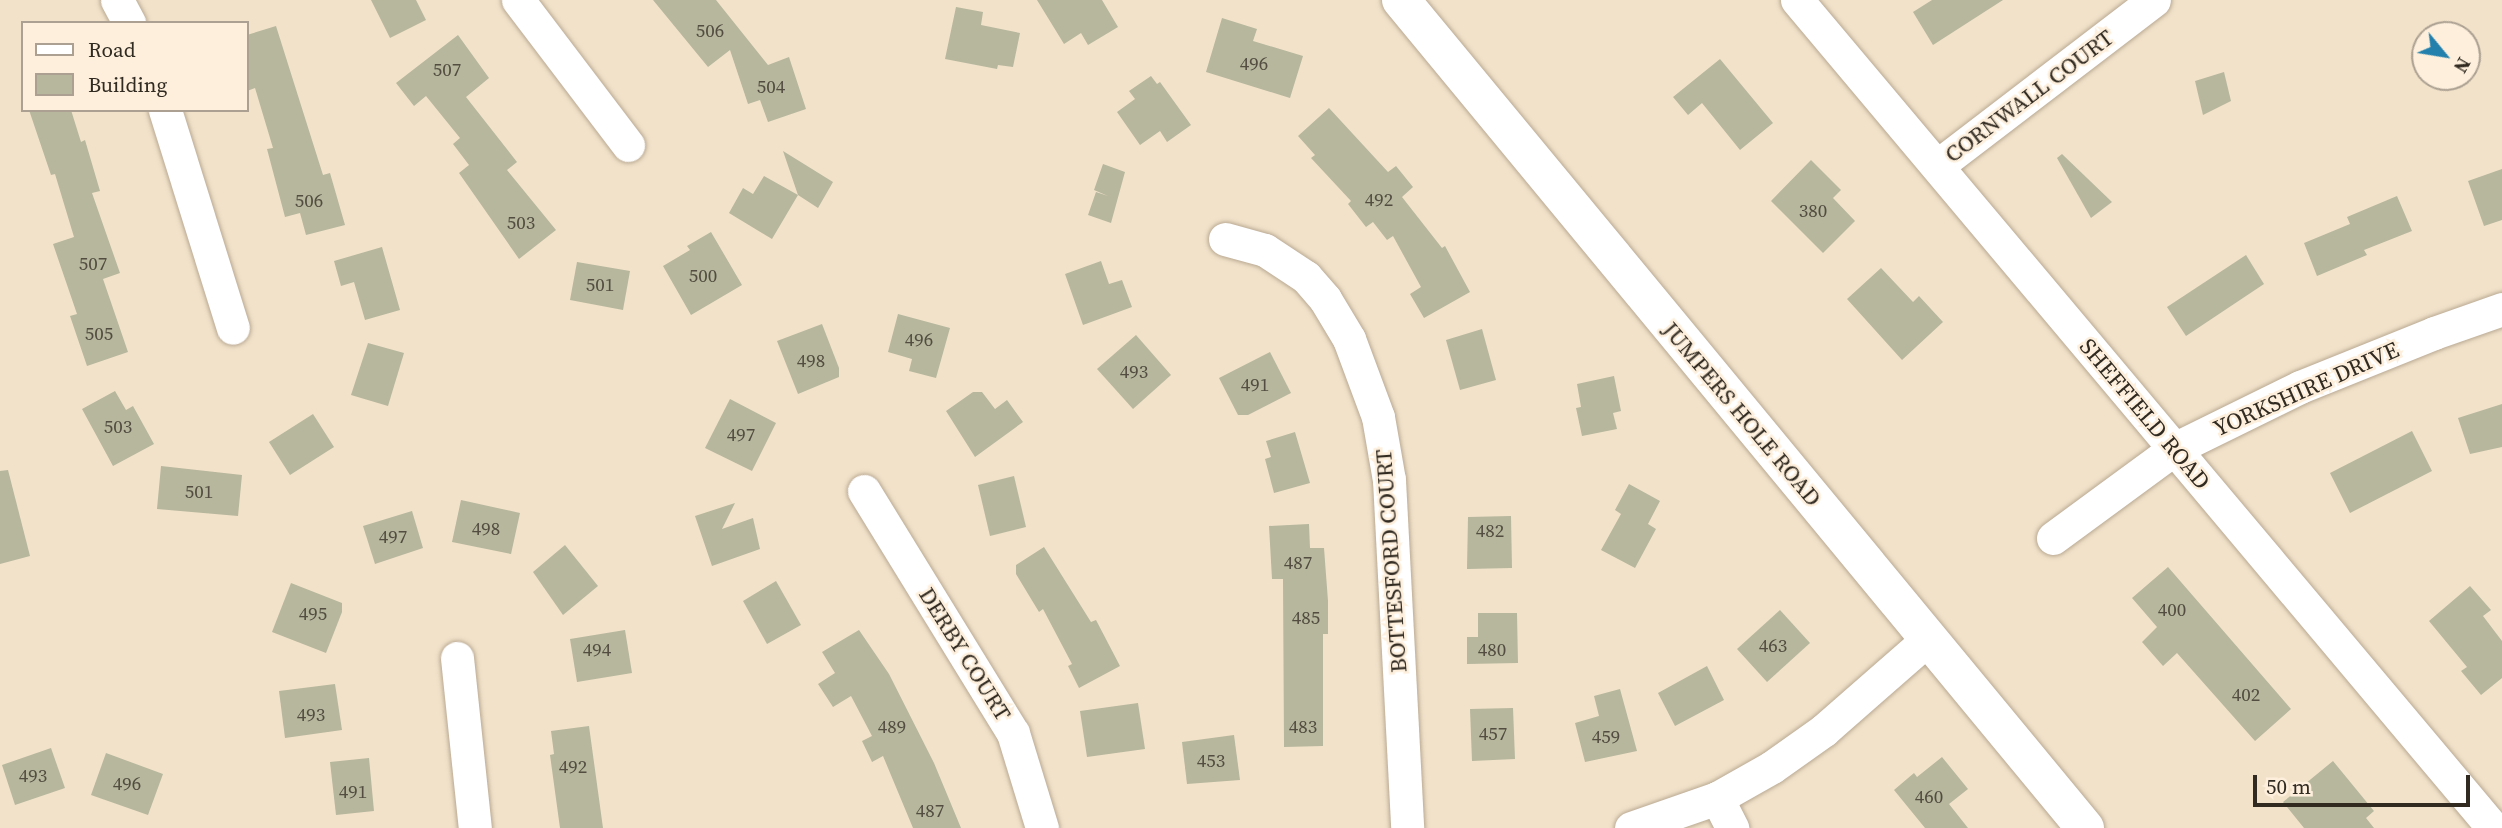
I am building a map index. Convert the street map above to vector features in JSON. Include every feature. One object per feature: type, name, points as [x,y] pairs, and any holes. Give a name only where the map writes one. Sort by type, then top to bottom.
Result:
[{"type":"main road","name":"JUMPERS HOLE ROAD","points":[[1401,0],[2085,828]]},
{"type":"street","points":[[117,0],[128,21]]},
{"type":"street","points":[[518,0],[628,145]]},
{"type":"street","name":"SHEFFIELD ROAD","points":[[1797,0],[2493,828]]},
{"type":"street","name":"CORNWALL COURT","points":[[1937,166],[2154,0]]},
{"type":"street","points":[[166,112],[233,328]]},
{"type":"street","name":"BOTTESFORD COURT","points":[[1226,239],[1265,250],[1312,284],[1349,339],[1378,416],[1389,480],[1407,828]]},
{"type":"street","name":"YORKSHIRE DRIVE","points":[[2053,538],[2174,449],[2300,387],[2434,333],[2502,309]]},
{"type":"street","name":"DERBY COURT","points":[[864,491],[1013,733],[1042,828]]},
{"type":"street","points":[[1631,828],[1717,798],[1772,767],[1824,730],[1928,639]]},
{"type":"street","points":[[457,658],[475,828]]},
{"type":"street","points":[[1717,798],[1732,828]]},
{"type":"building","points":[[371,0],[416,0],[426,20],[390,38]]},
{"type":"building","points":[[653,0],[716,0],[768,65],[789,57],[806,109],[768,122],[760,100],[748,104],[730,50],[708,67]]},
{"type":"building","points":[[1037,0],[1102,0],[1118,27],[1088,45],[1081,33],[1064,44]]},
{"type":"building","points":[[1932,0],[2003,0],[1933,45],[1913,12]]},
{"type":"building","points":[[956,7],[983,12],[981,25],[1020,33],[1013,67],[998,65],[997,69],[945,59]]},
{"type":"building","points":[[1222,18],[1257,29],[1253,41],[1303,56],[1290,98],[1206,72]]},
{"type":"building","points":[[276,26],[323,175],[330,173],[345,225],[306,235],[300,213],[285,217],[267,149],[273,148],[255,88],[248,91],[248,35]]},
{"type":"building","points":[[458,35],[489,78],[466,97],[517,162],[507,170],[556,230],[519,259],[459,173],[469,165],[453,144],[460,138],[426,96],[414,106],[396,83]]},
{"type":"building","points":[[1720,59],[1773,123],[1740,150],[1702,103],[1688,115],[1673,97]]},
{"type":"building","points":[[2224,72],[2231,101],[2203,115],[2195,81]]},
{"type":"building","points":[[1151,76],[1157,84],[1160,82],[1191,125],[1167,142],[1160,131],[1140,145],[1117,112],[1135,99],[1129,91]]},
{"type":"building","points":[[1329,108],[1388,172],[1396,166],[1413,187],[1402,197],[1442,248],[1445,246],[1470,292],[1424,318],[1410,294],[1421,287],[1393,236],[1387,240],[1373,222],[1366,227],[1348,204],[1351,201],[1311,158],[1315,155],[1298,136]]},
{"type":"building","points":[[30,112],[72,112],[81,142],[85,140],[100,191],[92,193],[120,273],[103,279],[128,352],[87,366],[70,316],[77,314],[53,244],[74,237],[55,174],[51,175]]},
{"type":"building","points":[[783,151],[833,182],[818,208],[798,195]]},
{"type":"building","points":[[2062,154],[2112,202],[2091,218],[2057,158]]},
{"type":"building","points":[[1811,160],[1841,190],[1833,198],[1855,221],[1823,253],[1771,201]]},
{"type":"building","points":[[1103,164],[1125,172],[1111,223],[1088,215],[1096,192],[1108,196],[1094,190]]},
{"type":"building","points":[[2502,169],[2502,220],[2484,226],[2468,181]]},
{"type":"building","points":[[764,176],[798,195],[772,239],[729,213],[743,188],[753,194]]},
{"type":"building","points":[[2397,196],[2412,231],[2364,250],[2367,255],[2317,276],[2304,243],[2350,224],[2347,217]]},
{"type":"building","points":[[711,232],[742,285],[691,315],[663,266],[690,250],[687,246]]},
{"type":"building","points":[[382,247],[400,310],[365,320],[354,282],[341,286],[334,261]]},
{"type":"building","points":[[2246,255],[2264,284],[2186,336],[2167,307]]},
{"type":"building","points":[[1101,261],[1109,284],[1122,280],[1132,307],[1083,325],[1065,274]]},
{"type":"building","points":[[577,262],[630,271],[623,310],[570,300]]},
{"type":"building","points":[[1881,268],[1913,302],[1919,296],[1943,322],[1902,360],[1847,299]]},
{"type":"building","points":[[898,314],[950,328],[936,378],[909,371],[912,359],[888,352]]},
{"type":"building","points":[[822,324],[839,368],[839,377],[798,394],[777,341]]},
{"type":"building","points":[[1482,329],[1496,380],[1460,390],[1446,340]]},
{"type":"building","points":[[1136,335],[1171,375],[1133,409],[1097,369]]},
{"type":"building","points":[[368,343],[404,353],[388,406],[351,395]]},
{"type":"building","points":[[1270,352],[1291,393],[1248,415],[1238,415],[1219,378]]},
{"type":"building","points":[[1614,376],[1621,411],[1613,413],[1617,429],[1582,436],[1576,408],[1581,407],[1577,384]]},
{"type":"building","points":[[115,391],[126,410],[133,406],[154,444],[113,466],[82,409]]},
{"type":"building","points":[[973,392],[982,392],[995,409],[1007,400],[1023,422],[975,457],[946,411]]},
{"type":"building","points":[[730,399],[776,423],[752,471],[705,448]]},
{"type":"building","points":[[2502,404],[2502,447],[2470,454],[2458,418]]},
{"type":"building","points":[[313,414],[334,447],[290,475],[269,442]]},
{"type":"building","points":[[2412,431],[2432,471],[2350,513],[2330,473]]},
{"type":"building","points":[[1295,432],[1310,483],[1274,493],[1265,459],[1271,457],[1266,441]]},
{"type":"building","points":[[161,466],[242,475],[238,516],[157,509]]},
{"type":"building","points":[[8,470],[30,556],[0,564],[0,471]]},
{"type":"building","points":[[1014,476],[1026,527],[990,536],[978,485]]},
{"type":"building","points":[[1629,484],[1660,501],[1648,524],[1656,529],[1635,568],[1601,550],[1621,514],[1615,510]]},
{"type":"building","points":[[461,500],[520,513],[511,554],[452,542]]},
{"type":"building","points":[[735,503],[722,529],[753,518],[760,549],[712,566],[695,516]]},
{"type":"building","points":[[412,511],[423,548],[375,564],[363,526]]},
{"type":"building","points":[[1511,516],[1512,568],[1467,569],[1468,517]]},
{"type":"building","points":[[1309,524],[1310,548],[1324,548],[1328,601],[1328,634],[1323,634],[1323,746],[1284,747],[1283,579],[1272,579],[1269,526]]},
{"type":"building","points":[[565,545],[598,586],[563,615],[533,572]]},
{"type":"building","points":[[1044,547],[1091,622],[1096,620],[1120,666],[1079,688],[1068,666],[1072,664],[1043,609],[1039,612],[1016,574],[1016,565]]},
{"type":"building","points":[[2168,567],[2291,709],[2255,741],[2177,653],[2163,666],[2142,642],[2157,627],[2132,598]]},
{"type":"building","points":[[776,581],[801,625],[767,644],[743,601]]},
{"type":"building","points":[[291,583],[342,603],[342,612],[326,653],[272,632]]},
{"type":"building","points":[[2470,586],[2491,610],[2483,616],[2502,641],[2502,678],[2481,695],[2461,671],[2467,667],[2429,621]]},
{"type":"building","points":[[1780,610],[1810,643],[1767,682],[1737,649]]},
{"type":"building","points":[[1478,613],[1517,613],[1518,663],[1467,664],[1467,637],[1478,637]]},
{"type":"building","points":[[625,630],[632,673],[577,682],[570,639]]},
{"type":"building","points":[[859,630],[889,674],[934,763],[961,828],[913,828],[883,756],[872,762],[862,741],[872,736],[851,696],[833,707],[818,684],[835,673],[822,652]]},
{"type":"building","points":[[1707,666],[1724,700],[1675,726],[1658,693]]},
{"type":"building","points":[[335,684],[342,730],[285,738],[279,691]]},
{"type":"building","points":[[1620,689],[1637,751],[1585,762],[1575,723],[1599,716],[1594,696]]},
{"type":"building","points":[[1138,703],[1145,749],[1087,757],[1080,711]]},
{"type":"building","points":[[1513,708],[1515,759],[1472,761],[1470,709]]},
{"type":"building","points":[[589,726],[603,828],[560,828],[550,755],[554,754],[551,731]]},
{"type":"building","points":[[1234,735],[1240,780],[1187,784],[1182,742]]},
{"type":"building","points":[[51,748],[65,788],[15,805],[2,765]]},
{"type":"building","points":[[106,753],[163,774],[148,815],[91,795]]},
{"type":"building","points":[[1942,757],[1968,789],[1949,804],[1968,828],[1925,828],[1894,790],[1914,773],[1917,777]]},
{"type":"building","points":[[369,758],[374,811],[336,815],[330,762]]},
{"type":"building","points":[[2333,761],[2374,811],[2366,818],[2374,828],[2304,828],[2283,802]]}]
